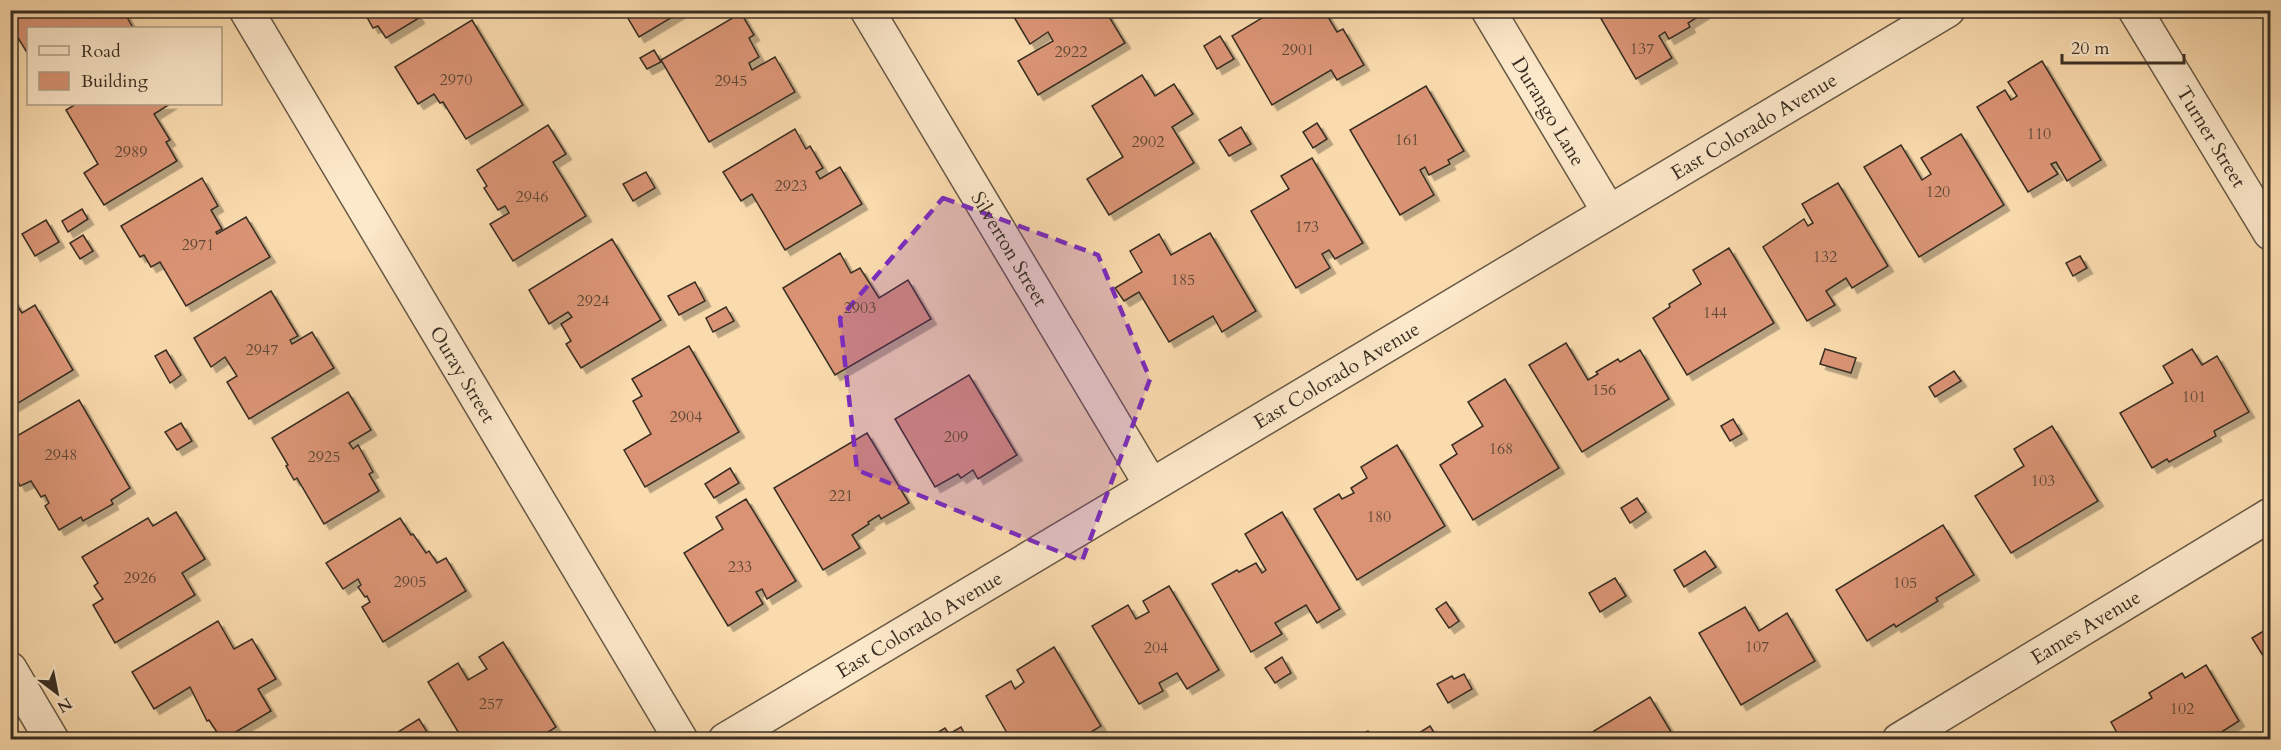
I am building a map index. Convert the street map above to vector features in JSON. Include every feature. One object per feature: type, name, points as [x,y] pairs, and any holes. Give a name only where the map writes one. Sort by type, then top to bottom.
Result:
[{"type":"street","name":"Ouray Street","points":[[246,10],[681,740]]},
{"type":"street","name":"Silverton Street","points":[[867,10],[1151,485]]},
{"type":"street","name":"Durango Lane","points":[[1488,10],[1609,212]]},
{"type":"street","name":"East Colorado Avenue","points":[[725,740],[1948,10]]},
{"type":"street","name":"Turner Street","points":[[2136,10],[2271,233]]},
{"type":"street","name":"Eames Avenue","points":[[1899,740],[2271,515]]},
{"type":"street","points":[[10,669],[52,740]]},
{"type":"highlighted area","points":[[943,198],[1098,255],[1150,379],[1082,561],[857,470],[840,318]]},
{"type":"building","points":[[10,10],[83,10],[84,12],[87,10],[123,10],[132,27],[27,27],[27,52],[10,25]]},
{"type":"building","points":[[363,10],[414,10],[419,18],[386,38],[378,26],[373,28]]},
{"type":"building","points":[[623,10],[684,10],[639,37]]},
{"type":"building","points":[[1013,10],[1105,10],[1125,43],[1038,95],[1018,61],[1053,41],[1048,32],[1030,44],[1011,12]]},
{"type":"building","points":[[1275,10],[1324,10],[1337,32],[1343,29],[1364,65],[1337,80],[1331,70],[1272,105],[1232,36]]},
{"type":"building","points":[[1596,10],[1702,10],[1704,13],[1688,23],[1690,27],[1669,39],[1665,32],[1659,36],[1672,58],[1636,79]]},
{"type":"building","points":[[741,13],[754,35],[749,38],[759,57],[749,63],[752,70],[775,57],[795,92],[709,142],[661,60]]},
{"type":"building","points":[[472,20],[523,105],[466,139],[443,102],[440,103],[434,94],[418,104],[395,67]]},
{"type":"building","points":[[1220,36],[1234,59],[1217,69],[1204,46]]},
{"type":"building","points":[[654,50],[661,62],[647,69],[640,58]]},
{"type":"building","points":[[2042,61],[2101,160],[2067,181],[2056,162],[2051,164],[2058,174],[2028,192],[1977,107],[2005,90],[2011,100],[2017,96],[2008,82]]},
{"type":"building","points":[[1142,75],[1155,96],[1174,84],[1193,114],[1172,127],[1194,163],[1109,215],[1087,179],[1123,157],[1092,106]]},
{"type":"building","points":[[1426,86],[1464,151],[1448,160],[1450,164],[1429,175],[1425,167],[1420,170],[1434,195],[1400,215],[1350,130]]},
{"type":"building","points":[[74,105],[168,105],[154,114],[170,140],[166,142],[177,161],[104,205],[84,173],[98,164],[66,110]]},
{"type":"building","points":[[1317,123],[1327,139],[1313,148],[1303,132]]},
{"type":"building","points":[[548,125],[566,154],[553,162],[586,216],[513,261],[490,224],[509,213],[505,206],[498,210],[484,188],[487,186],[477,170]]},
{"type":"building","points":[[1241,127],[1251,144],[1229,156],[1219,140]]},
{"type":"building","points":[[795,129],[806,149],[810,146],[823,168],[816,172],[820,179],[840,167],[862,204],[785,250],[752,194],[741,201],[723,172]]},
{"type":"building","points":[[1961,134],[2004,205],[1919,257],[1864,167],[1901,145],[1922,180],[1931,174],[1921,158]]},
{"type":"building","points":[[1312,158],[1363,243],[1335,259],[1329,250],[1322,254],[1330,268],[1296,288],[1251,211],[1289,189],[1281,176]]},
{"type":"building","points":[[646,172],[655,188],[633,201],[623,184]]},
{"type":"building","points":[[202,178],[218,206],[211,210],[222,229],[216,232],[217,234],[246,217],[270,257],[186,306],[160,262],[151,267],[144,255],[140,257],[121,226]]},
{"type":"building","points":[[1838,183],[1888,266],[1852,288],[1846,278],[1826,291],[1835,305],[1807,321],[1763,247],[1804,219],[1808,226],[1813,223],[1802,204]]},
{"type":"building","points":[[82,209],[88,219],[68,232],[62,221]]},
{"type":"building","points":[[46,220],[59,242],[35,256],[22,234]]},
{"type":"building","points":[[1210,233],[1256,311],[1222,332],[1213,316],[1169,342],[1139,292],[1124,301],[1115,288],[1142,272],[1130,251],[1159,234],[1171,255]]},
{"type":"building","points":[[83,235],[93,251],[80,259],[70,243]]},
{"type":"building","points":[[612,239],[661,320],[581,368],[566,344],[571,341],[561,324],[572,317],[568,312],[549,324],[529,290]]},
{"type":"building","points":[[1729,248],[1774,323],[1687,375],[1653,318],[1670,307],[1669,304],[1701,284],[1693,270]]},
{"type":"building","points":[[840,253],[851,273],[860,268],[879,298],[908,280],[931,319],[835,375],[783,288]]},
{"type":"building","points":[[2080,256],[2087,268],[2073,276],[2066,263]]},
{"type":"building","points":[[695,282],[705,301],[679,315],[668,296]]},
{"type":"building","points":[[271,291],[298,336],[290,340],[292,344],[312,332],[334,368],[249,419],[227,382],[237,376],[225,357],[211,367],[194,338]]},
{"type":"building","points":[[10,295],[22,313],[35,305],[73,370],[10,408]]},
{"type":"building","points":[[726,307],[734,321],[713,332],[706,318]]},
{"type":"building","points":[[1566,343],[1588,380],[1598,374],[1596,372],[1618,359],[1620,362],[1640,350],[1669,399],[1582,452],[1529,365]]},
{"type":"building","points":[[689,346],[739,432],[645,487],[624,450],[651,434],[633,401],[642,396],[632,379]]},
{"type":"building","points":[[1825,349],[1856,358],[1851,373],[1820,364]]},
{"type":"building","points":[[2192,349],[2202,365],[2217,356],[2249,412],[2214,431],[2216,436],[2169,462],[2167,459],[2152,468],[2120,413],[2173,383],[2163,366]]},
{"type":"building","points":[[166,350],[181,375],[170,383],[155,356]]},
{"type":"building","points":[[1954,371],[1961,381],[1935,397],[1929,387]]},
{"type":"building","points":[[969,375],[1017,455],[978,479],[973,470],[961,478],[958,474],[935,487],[895,419]]},
{"type":"building","points":[[1505,379],[1559,468],[1473,520],[1440,465],[1457,454],[1452,445],[1483,426],[1468,402]]},
{"type":"building","points":[[348,392],[371,430],[349,443],[353,449],[358,445],[373,472],[369,474],[379,491],[324,524],[297,478],[294,480],[272,438]]},
{"type":"building","points":[[79,400],[130,488],[111,500],[113,504],[83,521],[81,517],[59,530],[45,506],[49,503],[45,495],[41,497],[31,481],[20,486],[10,469],[10,440]]},
{"type":"building","points":[[1733,419],[1742,434],[1730,441],[1721,426]]},
{"type":"building","points":[[181,423],[192,441],[177,450],[165,432]]},
{"type":"building","points":[[2052,426],[2098,501],[2011,553],[1975,496],[2024,466],[2014,449]]},
{"type":"building","points":[[867,433],[909,503],[881,519],[879,515],[868,522],[869,524],[852,535],[860,548],[823,570],[774,488]]},
{"type":"building","points":[[1397,445],[1445,526],[1357,580],[1314,509],[1339,494],[1342,499],[1354,493],[1351,488],[1367,478],[1361,467]]},
{"type":"building","points":[[730,468],[739,483],[714,498],[705,484]]},
{"type":"building","points":[[1637,498],[1646,512],[1630,523],[1621,508]]},
{"type":"building","points":[[746,499],[796,581],[767,599],[762,589],[756,592],[763,604],[728,626],[684,553],[723,529],[716,517]]},
{"type":"building","points":[[176,512],[205,559],[182,573],[195,595],[115,643],[93,605],[103,599],[94,586],[98,583],[82,557],[148,518],[153,526]]},
{"type":"building","points":[[1282,512],[1340,609],[1317,623],[1306,605],[1275,623],[1282,634],[1251,652],[1212,584],[1237,570],[1239,572],[1256,563],[1262,573],[1266,570],[1245,534]]},
{"type":"building","points":[[400,518],[411,535],[413,534],[426,553],[429,551],[437,563],[446,558],[466,591],[383,642],[362,607],[370,602],[358,587],[361,585],[358,579],[343,589],[326,563]]},
{"type":"building","points":[[1943,525],[1974,575],[1936,598],[1938,601],[1896,627],[1894,624],[1867,641],[1836,590]]},
{"type":"building","points":[[1705,551],[1716,567],[1684,587],[1674,570]]},
{"type":"building","points":[[1615,578],[1626,596],[1600,612],[1589,593]]},
{"type":"building","points":[[1169,586],[1219,670],[1187,689],[1177,673],[1159,683],[1163,691],[1139,704],[1092,626],[1128,605],[1136,619],[1149,612],[1143,601]]},
{"type":"building","points":[[1446,602],[1459,621],[1449,628],[1436,609]]},
{"type":"building","points":[[1745,607],[1759,631],[1787,613],[1815,661],[1741,705],[1699,633]]},
{"type":"building","points":[[218,621],[234,649],[252,639],[276,679],[258,689],[271,711],[222,740],[209,720],[207,721],[190,687],[154,709],[132,672]]},
{"type":"building","points":[[2270,627],[2270,667],[2252,638]]},
{"type":"building","points":[[503,642],[556,727],[536,740],[512,740],[510,737],[506,739],[503,734],[500,735],[503,740],[463,740],[428,682],[458,663],[468,680],[487,669],[479,657]]},
{"type":"building","points":[[1054,647],[1101,726],[1078,740],[1011,740],[986,696],[1011,681],[1015,689],[1024,682],[1017,670]]},
{"type":"building","points":[[1282,657],[1291,673],[1275,683],[1265,668]]},
{"type":"building","points":[[2206,665],[2239,721],[2209,740],[2121,740],[2111,722],[2152,698],[2149,693],[2182,673],[2185,678]]},
{"type":"building","points":[[1464,674],[1472,689],[1448,703],[1437,684],[1452,676],[1454,679]]},
{"type":"building","points":[[1650,697],[1676,740],[1579,740]]},
{"type":"building","points":[[419,719],[432,740],[385,740]]},
{"type":"building","points":[[1430,726],[1439,740],[1416,740],[1414,736]]},
{"type":"building","points":[[961,727],[968,740],[925,740],[945,728],[949,734]]},
{"type":"building","points":[[1368,731],[1373,740],[1353,740],[1353,739]]}]
